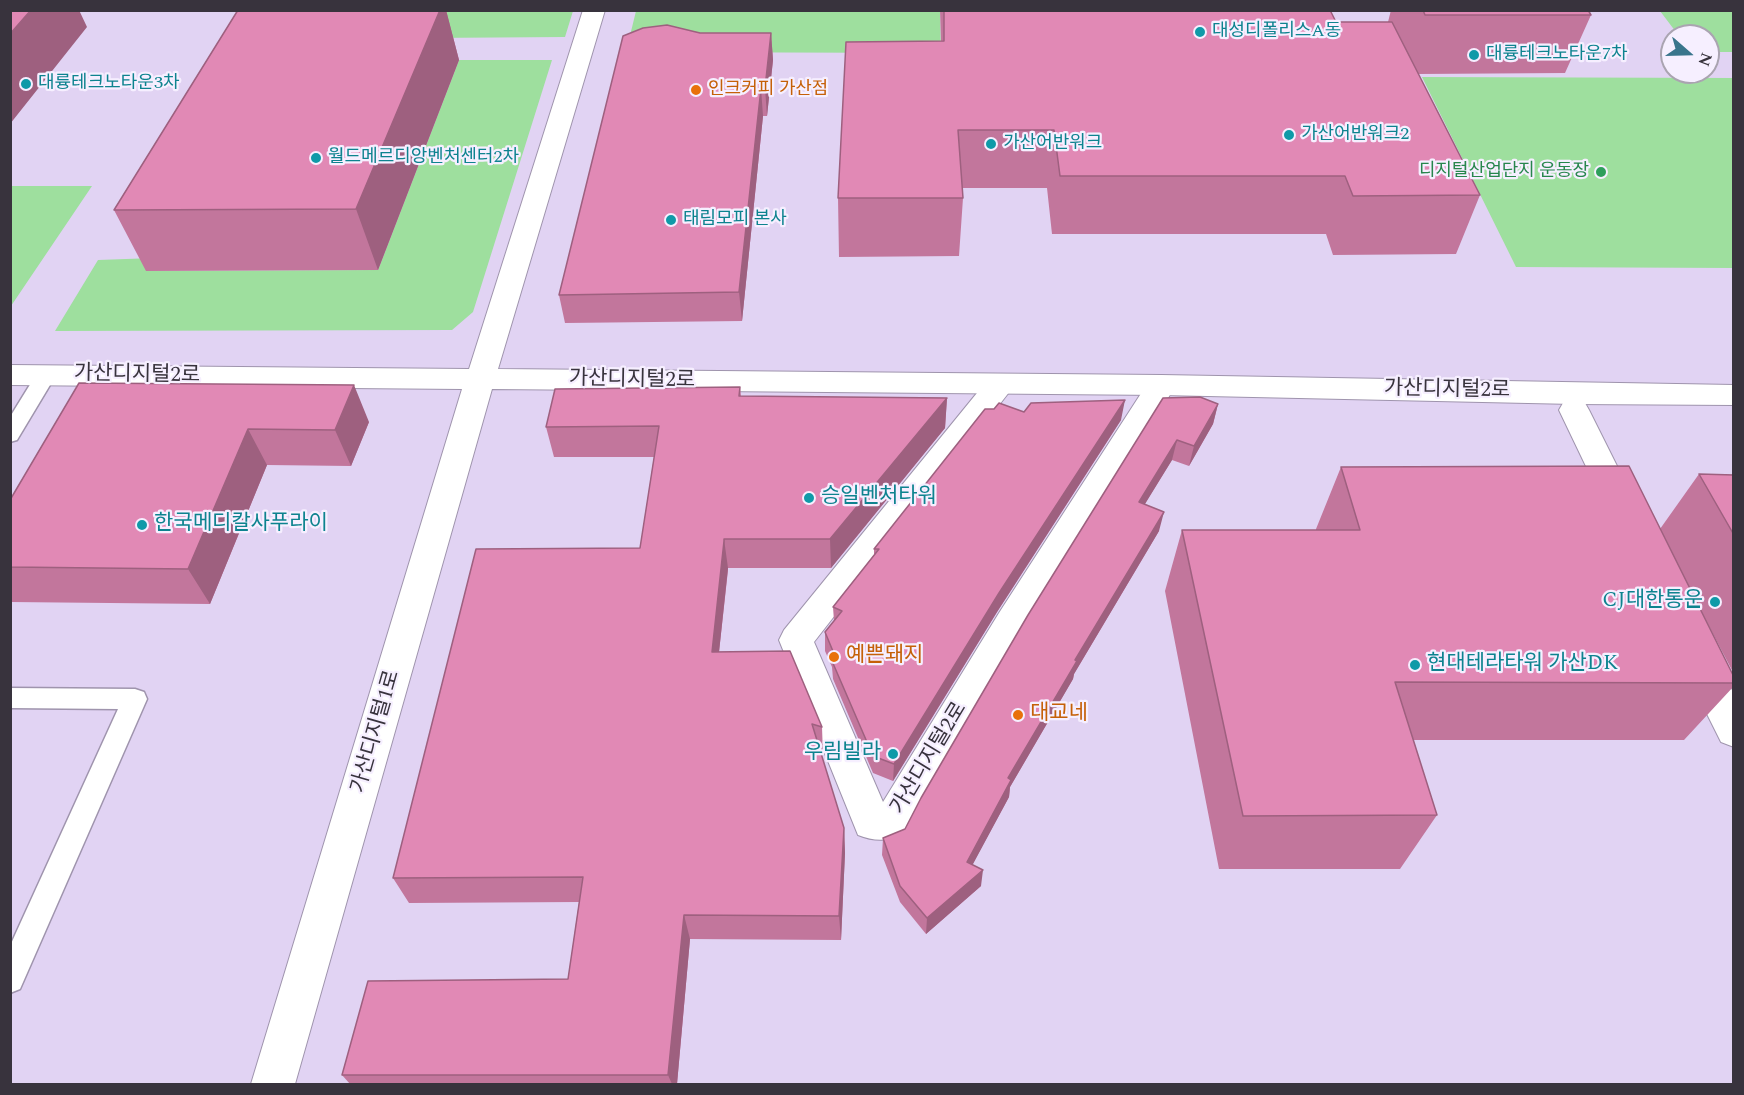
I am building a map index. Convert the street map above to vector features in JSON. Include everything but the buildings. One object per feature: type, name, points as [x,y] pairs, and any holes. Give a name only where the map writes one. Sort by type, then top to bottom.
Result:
[{"type":"street","points":[[480,379],[594,10]]},
{"type":"street","name":"가산디지털2로","points":[[10,375],[1161,385],[1574,394],[1734,394]]},
{"type":"street","name":"가산디지털1로","points":[[273,1084],[480,379]]},
{"type":"street","name":"가산디지털2로","points":[[1000,384],[796,640],[872,823],[892,822],[1011,623],[1161,385]]},
{"type":"street","points":[[1574,411],[1632,528]]},
{"type":"street","points":[[1686,635],[1734,731]]},
{"type":"lane","points":[[10,435],[46,375]]},
{"type":"lane","points":[[10,698],[135,699],[10,979]]},
{"type":"shaded area","points":[[82,10],[1733,11],[1733,1084],[11,1084],[10,11],[63,21]]},
{"type":"green space","points":[[438,11],[573,11],[565,37],[425,38]]},
{"type":"green space","points":[[636,11],[940,11],[941,53],[626,52]]},
{"type":"green space","points":[[1660,11],[1733,11],[1733,52],[1720,52],[1720,24],[1670,24]]},
{"type":"green space","points":[[459,60],[552,60],[473,312],[452,330],[55,331],[98,260],[154,258],[147,271],[378,270]]},
{"type":"green space","name":"디지털산업단지 운동장","points":[[1422,77],[1660,78],[1660,84],[1720,84],[1720,78],[1733,78],[1733,268],[1516,267]]},
{"type":"green space","points":[[10,186],[92,186],[11,306]]},
{"type":"place","name":"대성디폴리스A동","points":[[1200,32]]},
{"type":"place","name":"대륭테크노타운7차","points":[[1474,55]]},
{"type":"place","name":"대륭테크노타운3차","points":[[26,84]]},
{"type":"place","name":"인크커피 가산점","points":[[696,90]]},
{"type":"place","name":"가산어반워크2","points":[[1289,135]]},
{"type":"place","name":"가산어반워크","points":[[991,144]]},
{"type":"place","name":"월드메르디앙벤처센터2차","points":[[316,158]]},
{"type":"place","name":"디지털산업단지 운동장","points":[[1601,172]]},
{"type":"place","name":"태림모피 본사","points":[[671,220]]},
{"type":"place","name":"승일벤처타워","points":[[809,498]]},
{"type":"place","name":"한국메디칼사푸라이","points":[[142,525]]},
{"type":"place","name":"CJ대한통운","points":[[1715,602]]},
{"type":"place","name":"예쁜돼지","points":[[834,657]]},
{"type":"place","name":"현대테라타워 가산DK","points":[[1415,665]]},
{"type":"place","name":"대교네","points":[[1018,715]]},
{"type":"place","name":"우림빌라","points":[[893,754]]}]
